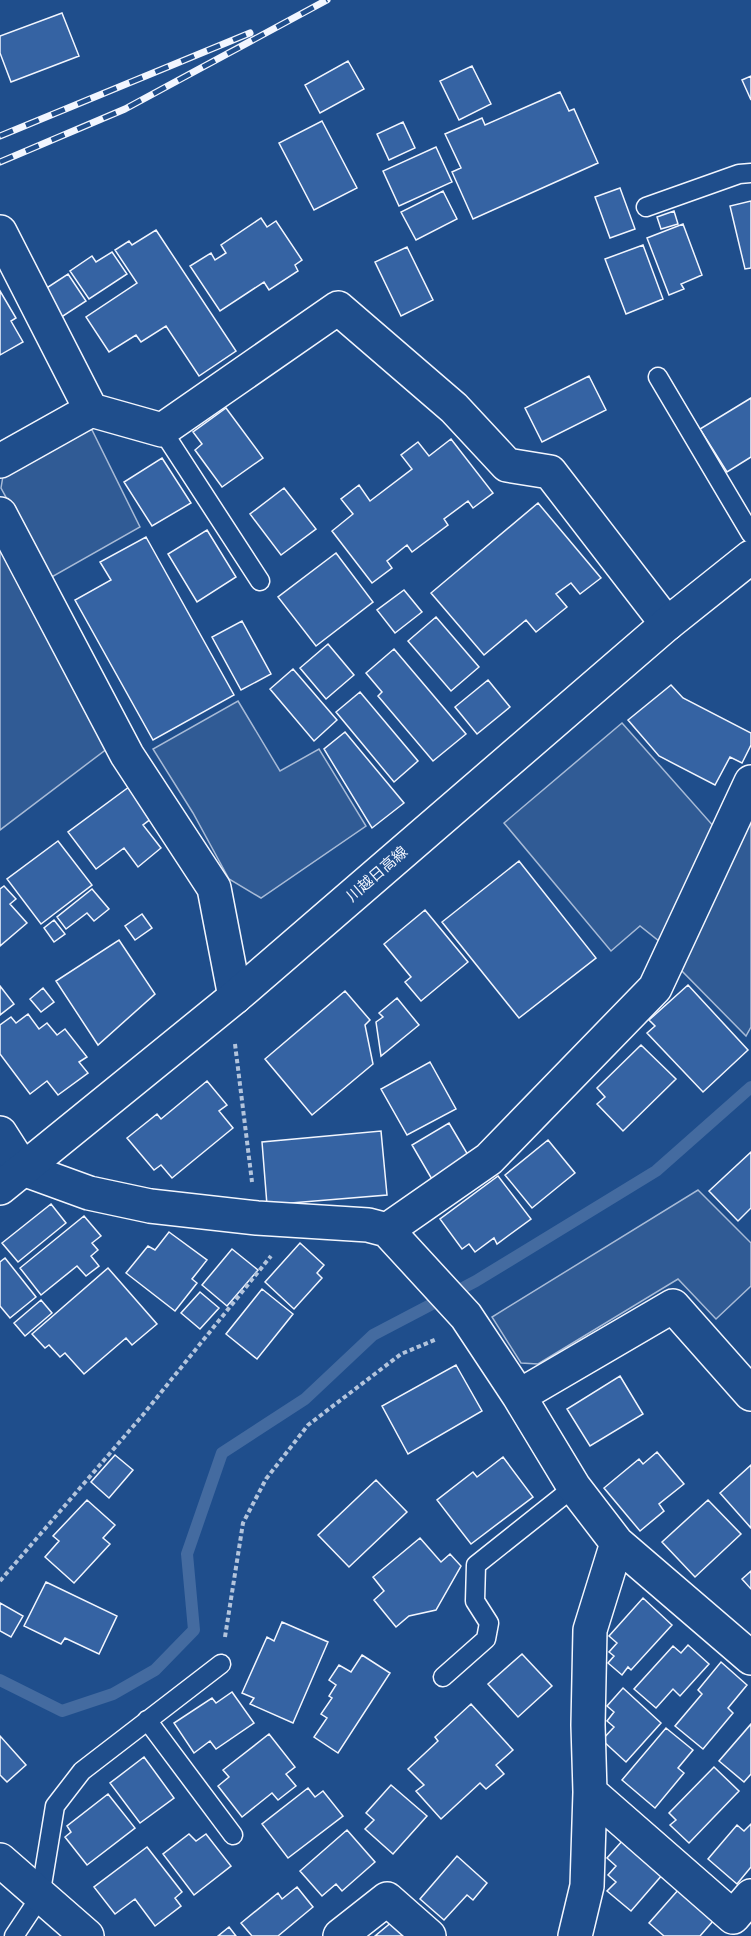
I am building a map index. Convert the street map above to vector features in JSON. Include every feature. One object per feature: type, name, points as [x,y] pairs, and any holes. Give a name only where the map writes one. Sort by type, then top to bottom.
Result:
[{"type":"street","points":[[0,232],[92,410]]},
{"type":"street","points":[[0,461],[92,410],[162,430],[338,308],[454,408],[507,465],[550,472],[667,624]]},
{"type":"street","points":[[0,514],[127,755],[214,888],[236,997]]},
{"type":"street","name":"川越日高線","points":[[8,1174],[236,997],[667,624],[747,568]]},
{"type":"street","points":[[387,1230],[489,1159],[655,988],[751,782]]},
{"type":"street","points":[[0,1133],[8,1174],[150,1206],[257,1218],[368,1225],[387,1230],[466,1316],[519,1396],[574,1487],[617,1543],[751,1658]]},
{"type":"street","points":[[519,1396],[674,1306],[750,1391]]},
{"type":"street","points":[[575,1936],[587,1886],[590,1792],[588,1725],[590,1630],[617,1543]]},
{"type":"street","points":[[590,1792],[733,1917],[751,1896]]},
{"type":"street","points":[[0,1860],[87,1936]]},
{"type":"street","points":[[340,1936],[387,1899],[429,1936]]},
{"type":"lane","points":[[646,207],[739,174],[751,173]]},
{"type":"lane","points":[[658,377],[751,534]]},
{"type":"lane","points":[[162,430],[260,581]]},
{"type":"lane","points":[[443,1677],[486,1639],[489,1623],[475,1601],[476,1565],[574,1487]]},
{"type":"lane","points":[[14,1936],[40,1897],[55,1806],[82,1771],[221,1664]]},
{"type":"lane","points":[[147,1720],[233,1835]]},
{"type":"path","points":[[234,1032],[257,1218]]},
{"type":"path","points":[[0,1581],[142,1416],[300,1220]]},
{"type":"path","points":[[221,1664],[243,1523],[266,1479],[308,1425],[401,1354],[442,1337]]},
{"type":"shaded area","points":[[78,428],[92,430],[140,527],[50,578],[1,488],[4,470]]},
{"type":"shaded area","points":[[0,540],[112,745],[0,830]]},
{"type":"shaded area","points":[[238,701],[280,771],[319,749],[366,826],[261,898],[229,879],[193,813],[153,749]]},
{"type":"shaded area","points":[[622,723],[716,829],[659,941],[640,926],[611,951],[504,823]]},
{"type":"shaded area","points":[[751,818],[751,1027],[746,1036],[679,968]]},
{"type":"shaded area","points":[[698,1190],[751,1243],[751,1286],[716,1319],[678,1279],[538,1364],[521,1363],[492,1317]]},
{"type":"building","points":[[62,13],[79,56],[11,82],[0,53],[0,36]]},
{"type":"building","points":[[348,61],[364,89],[320,113],[305,85]]},
{"type":"building","points":[[472,66],[491,104],[459,120],[440,81]]},
{"type":"building","points":[[751,76],[751,100],[742,80]]},
{"type":"building","points":[[560,92],[569,111],[574,109],[598,163],[473,219],[452,172],[461,168],[445,134],[482,118],[485,125]]},
{"type":"building","points":[[322,121],[357,188],[314,210],[279,143]]},
{"type":"building","points":[[403,122],[415,148],[389,160],[377,134]]},
{"type":"building","points":[[436,147],[452,182],[399,206],[383,171]]},
{"type":"building","points":[[620,188],[635,229],[610,238],[595,197]]},
{"type":"building","points":[[443,191],[457,219],[416,240],[401,212]]},
{"type":"building","points":[[751,201],[751,268],[745,269],[730,206]]},
{"type":"building","points":[[674,211],[678,224],[661,229],[657,217]]},
{"type":"building","points":[[261,218],[267,227],[276,221],[302,260],[295,265],[298,271],[269,290],[264,282],[220,311],[190,266],[211,253],[215,260],[226,253],[221,245]]},
{"type":"building","points":[[683,224],[702,275],[681,284],[684,289],[669,295],[647,238]]},
{"type":"building","points":[[156,230],[236,351],[199,376],[166,326],[141,342],[136,335],[109,352],[86,317],[137,283],[115,250],[129,241],[132,245]]},
{"type":"building","points":[[643,245],[663,299],[626,314],[605,259]]},
{"type":"building","points":[[407,247],[433,300],[401,316],[375,262]]},
{"type":"building","points":[[112,252],[127,274],[89,299],[70,271],[92,256],[96,262]]},
{"type":"building","points":[[68,274],[86,301],[60,318],[42,291]]},
{"type":"building","points":[[0,291],[16,318],[11,321],[23,342],[0,355]]},
{"type":"building","points":[[589,376],[606,410],[542,442],[525,408]]},
{"type":"building","points":[[751,398],[751,457],[727,472],[700,429]]},
{"type":"building","points":[[226,408],[263,458],[222,487],[195,450],[202,444],[193,432]]},
{"type":"building","points":[[451,439],[493,493],[473,508],[468,501],[444,519],[448,525],[412,552],[407,545],[387,561],[392,568],[372,583],[332,531],[353,514],[341,499],[359,485],[370,501],[412,469],[401,455],[418,442],[429,456]]},
{"type":"building","points":[[162,458],[191,503],[152,526],[124,482]]},
{"type":"building","points":[[284,488],[316,529],[281,555],[250,514]]},
{"type":"building","points":[[538,503],[601,578],[580,594],[571,583],[556,594],[567,607],[536,632],[526,620],[484,655],[431,593]]},
{"type":"building","points":[[207,530],[236,577],[197,602],[168,554]]},
{"type":"building","points":[[146,537],[234,695],[153,740],[75,600],[111,580],[100,562]]},
{"type":"building","points":[[336,553],[373,602],[316,646],[278,597]]},
{"type":"building","points":[[404,590],[422,612],[395,633],[377,610]]},
{"type":"building","points":[[436,617],[479,667],[451,691],[408,641]]},
{"type":"building","points":[[242,621],[271,674],[241,690],[212,637]]},
{"type":"building","points":[[328,644],[354,675],[326,699],[300,668]]},
{"type":"building","points":[[394,649],[466,734],[433,761],[378,696],[382,692],[366,673]]},
{"type":"building","points":[[293,669],[337,720],[314,741],[270,689]]},
{"type":"building","points":[[488,680],[510,707],[477,734],[455,707]]},
{"type":"building","points":[[671,685],[683,698],[751,733],[751,745],[742,763],[730,757],[715,785],[659,756],[628,720]]},
{"type":"building","points":[[360,692],[418,761],[394,782],[336,712]]},
{"type":"building","points":[[345,732],[404,803],[372,828],[324,749]]},
{"type":"building","points":[[133,784],[156,815],[143,825],[161,848],[138,867],[124,848],[96,869],[68,832]]},
{"type":"building","points":[[58,841],[92,885],[41,924],[7,879]]},
{"type":"building","points":[[519,861],[596,958],[519,1018],[442,922]]},
{"type":"building","points":[[4,886],[16,899],[10,904],[27,923],[0,946],[0,889]]},
{"type":"building","points":[[92,889],[109,909],[94,921],[87,913],[66,929],[57,917]]},
{"type":"building","points":[[425,910],[468,962],[421,1001],[405,982],[411,977],[384,944]]},
{"type":"building","points":[[142,914],[152,928],[135,940],[125,926]]},
{"type":"building","points":[[54,920],[65,934],[54,942],[44,928]]},
{"type":"building","points":[[119,940],[155,994],[98,1045],[56,981]]},
{"type":"building","points":[[688,985],[748,1050],[703,1092],[647,1033],[655,1026],[649,1020]]},
{"type":"building","points":[[0,986],[14,1004],[0,1015]]},
{"type":"building","points":[[43,988],[54,1002],[41,1012],[30,999]]},
{"type":"building","points":[[345,991],[370,1020],[365,1025],[373,1064],[312,1115],[265,1059]]},
{"type":"building","points":[[397,998],[419,1025],[381,1056],[376,1022],[383,1017],[379,1013]]},
{"type":"building","points":[[28,1014],[39,1029],[47,1023],[57,1035],[65,1029],[87,1057],[79,1062],[88,1073],[58,1095],[47,1081],[30,1094],[0,1054],[0,1025],[11,1017],[16,1023]]},
{"type":"building","points":[[641,1045],[676,1079],[623,1131],[597,1104],[605,1097],[597,1088]]},
{"type":"building","points":[[430,1062],[456,1109],[407,1135],[381,1089]]},
{"type":"building","points":[[207,1081],[227,1105],[219,1111],[233,1128],[172,1178],[161,1165],[154,1170],[127,1138],[157,1114],[161,1119]]},
{"type":"building","points":[[449,1123],[474,1165],[433,1181],[412,1145]]},
{"type":"building","points":[[381,1131],[387,1195],[267,1205],[262,1142]]},
{"type":"building","points":[[548,1140],[575,1173],[532,1208],[505,1175]]},
{"type":"building","points":[[751,1152],[751,1208],[738,1221],[709,1191]]},
{"type":"building","points":[[498,1176],[531,1219],[497,1244],[494,1238],[475,1252],[469,1244],[462,1249],[440,1219]]},
{"type":"building","points":[[51,1204],[66,1223],[18,1262],[2,1243]]},
{"type":"building","points":[[84,1216],[101,1236],[92,1243],[98,1250],[91,1256],[99,1266],[86,1276],[77,1266],[41,1295],[20,1268]]},
{"type":"building","points":[[169,1232],[207,1260],[192,1279],[197,1283],[175,1311],[126,1273],[148,1246],[155,1250]]},
{"type":"building","points":[[300,1243],[324,1265],[317,1273],[322,1278],[294,1309],[265,1282]]},
{"type":"building","points":[[232,1249],[258,1270],[227,1306],[202,1285]]},
{"type":"building","points":[[5,1258],[36,1297],[10,1318],[0,1306],[0,1262]]},
{"type":"building","points":[[108,1268],[157,1324],[132,1345],[126,1338],[84,1374],[65,1353],[60,1357],[49,1345],[45,1348],[32,1334]]},
{"type":"building","points":[[262,1289],[293,1314],[257,1359],[226,1334]]},
{"type":"building","points":[[200,1292],[219,1308],[200,1329],[181,1313]]},
{"type":"building","points":[[41,1300],[52,1313],[25,1336],[14,1323]]},
{"type":"building","points":[[456,1365],[482,1411],[408,1454],[382,1406]]},
{"type":"building","points":[[620,1376],[643,1414],[590,1446],[567,1409]]},
{"type":"building","points":[[657,1452],[684,1484],[659,1504],[664,1511],[640,1531],[604,1488],[639,1459],[643,1464]]},
{"type":"building","points":[[115,1455],[133,1470],[109,1498],[91,1482]]},
{"type":"building","points":[[503,1457],[533,1497],[471,1544],[437,1500],[473,1472],[477,1477]]},
{"type":"building","points":[[751,1465],[751,1528],[720,1493]]},
{"type":"building","points":[[376,1480],[407,1512],[349,1567],[318,1535]]},
{"type":"building","points":[[87,1500],[115,1525],[103,1538],[110,1544],[74,1583],[45,1557],[59,1541],[53,1536]]},
{"type":"building","points":[[708,1500],[741,1534],[695,1577],[662,1542]]},
{"type":"building","points":[[420,1538],[441,1562],[450,1554],[461,1566],[436,1610],[409,1616],[396,1627],[374,1600],[384,1591],[373,1577]]},
{"type":"building","points":[[751,1571],[751,1589],[742,1579]]},
{"type":"building","points":[[46,1582],[117,1616],[99,1654],[65,1638],[61,1644],[24,1626]]},
{"type":"building","points":[[643,1598],[672,1625],[631,1670],[628,1667],[622,1675],[608,1663],[614,1656],[609,1652],[617,1643],[609,1636]]},
{"type":"building","points":[[0,1603],[23,1616],[11,1637],[0,1631]]},
{"type":"building","points":[[282,1622],[328,1642],[293,1723],[250,1704],[254,1698],[242,1693],[267,1637],[274,1641]]},
{"type":"building","points":[[688,1645],[709,1664],[680,1696],[673,1689],[656,1708],[634,1689],[673,1646],[681,1653]]},
{"type":"building","points":[[522,1654],[552,1686],[518,1717],[488,1684]]},
{"type":"building","points":[[362,1655],[390,1673],[338,1753],[314,1737],[327,1718],[321,1714],[332,1698],[329,1696],[336,1685],[329,1680],[339,1665],[351,1672]]},
{"type":"building","points":[[721,1662],[747,1685],[728,1708],[733,1713],[703,1749],[675,1726],[702,1694],[698,1690]]},
{"type":"building","points":[[623,1688],[661,1723],[626,1762],[602,1740],[614,1727],[607,1721],[614,1712],[607,1706]]},
{"type":"building","points":[[232,1692],[254,1723],[216,1749],[210,1741],[194,1753],[174,1723],[212,1698],[216,1703]]},
{"type":"building","points":[[471,1704],[513,1750],[496,1765],[504,1774],[486,1789],[480,1783],[441,1819],[416,1791],[424,1785],[408,1769],[438,1741],[435,1737]]},
{"type":"building","points":[[751,1724],[751,1774],[744,1782],[719,1761]]},
{"type":"building","points":[[666,1728],[693,1750],[678,1768],[684,1773],[655,1808],[622,1780]]},
{"type":"building","points":[[269,1734],[295,1767],[286,1774],[296,1786],[278,1800],[272,1793],[242,1817],[218,1786],[229,1777],[223,1770]]},
{"type":"building","points":[[0,1736],[26,1765],[7,1782],[0,1775]]},
{"type":"building","points":[[144,1757],[174,1798],[140,1823],[110,1783]]},
{"type":"building","points":[[714,1767],[739,1791],[689,1843],[670,1825],[676,1820],[669,1813]]},
{"type":"building","points":[[391,1785],[427,1816],[393,1854],[365,1829],[374,1820],[366,1813]]},
{"type":"building","points":[[308,1788],[315,1797],[323,1791],[343,1816],[288,1858],[262,1824]]},
{"type":"building","points":[[108,1794],[135,1828],[87,1865],[65,1837],[71,1832],[67,1826]]},
{"type":"building","points":[[751,1824],[751,1867],[737,1884],[708,1859],[737,1825],[744,1831]]},
{"type":"building","points":[[347,1830],[375,1862],[342,1891],[336,1884],[322,1896],[300,1871]]},
{"type":"building","points":[[189,1834],[196,1841],[206,1834],[231,1866],[194,1895],[163,1854]]},
{"type":"building","points":[[623,1840],[663,1874],[631,1911],[607,1891],[616,1882],[608,1875],[616,1866],[607,1858]]},
{"type":"building","points":[[147,1847],[182,1892],[175,1898],[181,1906],[155,1926],[135,1899],[115,1914],[94,1887]]},
{"type":"building","points":[[457,1856],[487,1883],[473,1900],[467,1895],[444,1920],[420,1899]]},
{"type":"building","points":[[297,1887],[313,1907],[278,1936],[252,1936],[241,1923],[278,1893],[282,1899]]},
{"type":"building","points":[[679,1889],[714,1920],[700,1936],[664,1936],[649,1923]]},
{"type":"building","points":[[393,1921],[406,1936],[375,1936]]},
{"type":"building","points":[[229,1927],[236,1936],[218,1936]]},
{"type":"waterway","points":[[0,1680],[62,1711],[113,1694],[155,1670],[194,1630],[187,1554],[222,1453],[305,1399],[373,1335],[476,1281],[656,1171],[751,1087]]},
{"type":"railway","points":[[0,162],[125,109],[327,0]]},
{"type":"railway","points":[[0,136],[250,33]]}]
